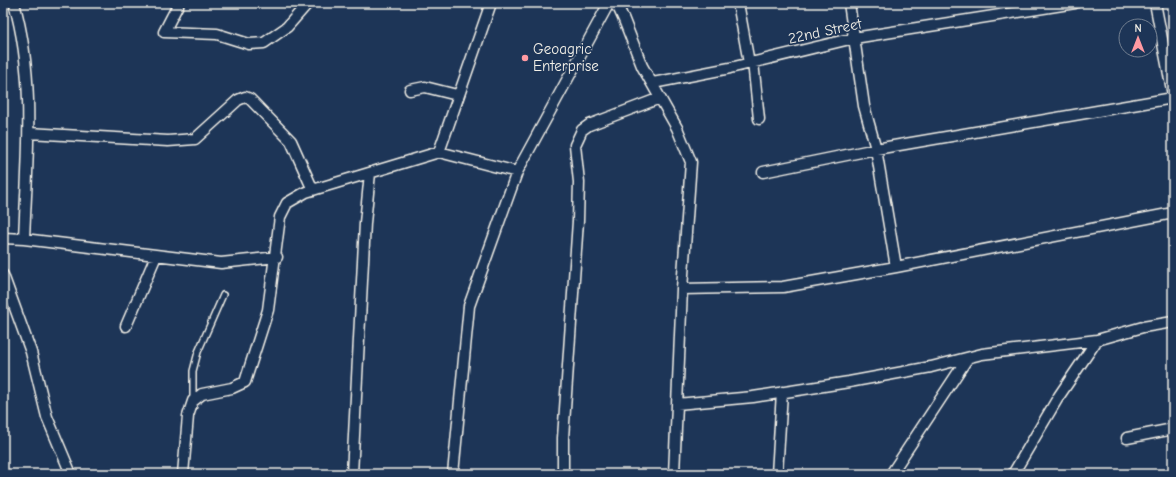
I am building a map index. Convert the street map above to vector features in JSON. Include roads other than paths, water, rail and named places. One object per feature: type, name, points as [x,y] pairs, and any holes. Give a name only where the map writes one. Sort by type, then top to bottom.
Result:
[{"type":"street","points":[[14,3],[20,26],[25,57],[28,133],[24,239]]},
{"type":"street","points":[[179,3],[164,32],[217,34],[249,44],[264,43],[287,27],[308,3]]},
{"type":"street","points":[[439,152],[457,95],[491,3]]},
{"type":"street","points":[[453,474],[469,306],[517,172],[609,3]]},
{"type":"street","points":[[613,3],[619,9],[633,46],[677,128],[690,162],[682,289],[674,474]]},
{"type":"street","points":[[738,3],[751,62],[759,119]]},
{"type":"street","points":[[849,3],[864,106],[876,149],[896,267]]},
{"type":"street","name":"22nd Street","points":[[653,83],[854,38],[1075,3]]},
{"type":"street","points":[[763,172],[876,149],[1173,97],[1155,3]]},
{"type":"street","points":[[410,90],[425,88],[457,95]]},
{"type":"street","points":[[28,133],[162,141],[195,139],[238,100],[245,97],[250,99],[291,141],[313,190]]},
{"type":"street","points":[[563,474],[563,438],[579,182],[575,145],[582,130],[589,125],[660,98]]},
{"type":"street","points":[[184,474],[188,416],[192,401],[202,394],[232,388],[245,382],[268,310],[280,217],[287,204],[313,190],[439,152],[517,172]]},
{"type":"street","points":[[352,474],[365,223],[370,173]]},
{"type":"street","points":[[682,289],[783,287],[896,267],[1173,213]]},
{"type":"street","points":[[3,238],[24,239],[221,263],[276,257]]},
{"type":"street","points":[[126,326],[156,256]]},
{"type":"street","points":[[3,275],[31,352],[47,417],[71,474]]},
{"type":"street","points":[[677,404],[753,397],[856,381],[967,359],[996,351],[1097,340],[1143,327],[1173,322]]},
{"type":"street","points":[[1013,474],[1058,396],[1097,340]]},
{"type":"street","points":[[891,474],[967,359]]},
{"type":"street","points":[[777,474],[782,392]]},
{"type":"street","points":[[1128,438],[1173,429]]},
{"type":"lane","points":[[192,401],[193,371],[198,352],[223,295]]},
{"type":"place","name":"Geoagric Enterprise","points":[[525,58]]}]
